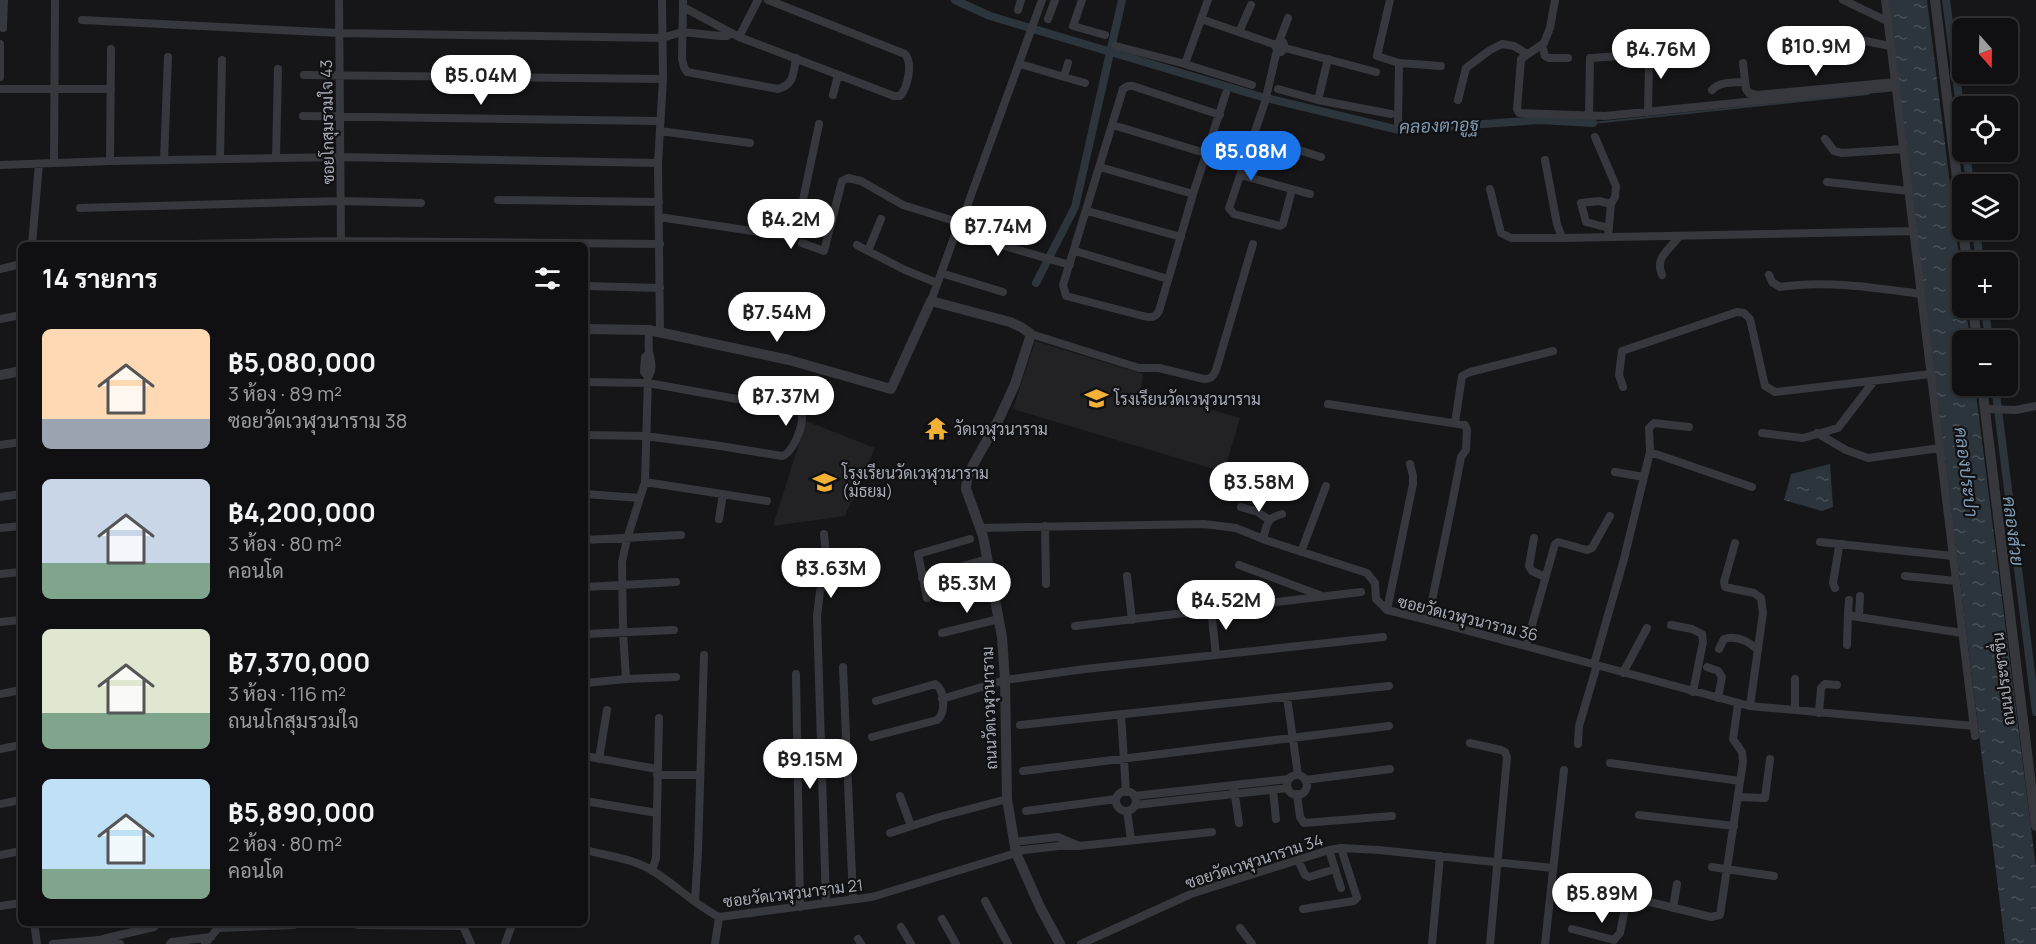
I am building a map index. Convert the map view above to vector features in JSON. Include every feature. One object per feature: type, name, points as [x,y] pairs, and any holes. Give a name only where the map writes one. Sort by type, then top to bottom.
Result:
[{"type":"street","points":[[3,28],[4,0]]},
{"type":"street","points":[[54,163],[55,0]]},
{"type":"street","name":"ซอยโกสุมรวมใจ 43","points":[[339,0],[341,242]]},
{"type":"street","points":[[626,679],[622,562],[645,482],[648,380],[644,372],[645,357],[649,353],[655,332],[660,288],[658,163],[663,78],[662,0]]},
{"type":"street","points":[[82,20],[339,33],[662,38],[682,32],[735,35],[758,0]]},
{"type":"street","points":[[768,0],[904,54],[908,58],[909,66],[904,91],[900,96],[894,96],[838,75],[796,58],[735,35],[683,3],[682,59],[687,72],[778,89],[788,86],[791,82],[796,58]]},
{"type":"street","points":[[1018,10],[1021,0]]},
{"type":"street","points":[[588,329],[655,332],[789,360],[891,389],[931,301],[956,232],[962,223],[1042,0]]},
{"type":"street","points":[[1048,19],[1055,0]]},
{"type":"street","points":[[1082,0],[1073,26],[1105,35]]},
{"type":"street","points":[[1185,64],[1208,0]]},
{"type":"street","points":[[1390,0],[1377,56],[1399,63],[1441,66]]},
{"type":"street","points":[[1555,0],[1550,28],[1542,45],[1521,59],[1517,109],[1519,113],[1605,116],[1896,85]]},
{"type":"street","points":[[1843,0],[1887,21]]},
{"type":"street","points":[[1885,0],[1975,736]]},
{"type":"street","points":[[1935,0],[1956,174]]},
{"type":"street","points":[[1239,32],[1251,5]]},
{"type":"street","points":[[1288,18],[1265,102],[1229,208],[1234,214],[1277,226],[1283,224],[1292,189]]},
{"type":"street","points":[[1201,19],[1280,46],[1376,72]]},
{"type":"street","points":[[1820,45],[1822,32],[1890,46]]},
{"type":"street","points":[[0,44],[0,77]]},
{"type":"street","points":[[1458,100],[1466,68],[1490,50],[1502,44],[1514,46],[1527,54]]},
{"type":"street","points":[[1542,45],[1545,56],[1568,58]]},
{"type":"street","points":[[1116,46],[1252,85]]},
{"type":"street","points":[[110,161],[111,49]]},
{"type":"street","points":[[1589,116],[1590,58],[1623,56]]},
{"type":"street","points":[[164,160],[168,57]]},
{"type":"street","points":[[1648,112],[1648,64],[1650,60],[1685,57]]},
{"type":"street","points":[[1318,99],[1328,59]]},
{"type":"street","points":[[220,159],[222,60]]},
{"type":"street","points":[[1064,77],[1068,63]]},
{"type":"street","points":[[1398,123],[1399,63]]},
{"type":"street","points":[[1743,63],[1746,89],[1749,93],[1757,95],[1896,85]]},
{"type":"street","points":[[1020,64],[1085,83]]},
{"type":"street","points":[[276,158],[278,69]]},
{"type":"street","points":[[304,75],[663,78]]},
{"type":"street","points":[[833,95],[838,75]]},
{"type":"street","points":[[1712,90],[1723,83],[1745,82]]},
{"type":"street","points":[[1220,115],[1128,86],[1123,89],[1063,285],[1066,296],[1151,318],[1160,312],[1205,153],[1220,115],[1226,93]]},
{"type":"street","points":[[0,89],[111,89]]},
{"type":"street","points":[[1278,89],[1391,114]]},
{"type":"street","points":[[303,116],[659,121]]},
{"type":"street","points":[[659,217],[793,237],[796,232],[819,124]]},
{"type":"street","points":[[1113,125],[1205,153]]},
{"type":"street","points":[[660,131],[750,143]]},
{"type":"street","points":[[1254,136],[1321,157]]},
{"type":"street","points":[[1594,136],[1616,186],[1611,204],[1608,237]]},
{"type":"street","points":[[1825,139],[1834,151],[1842,153],[1904,149]]},
{"type":"street","points":[[0,165],[340,157],[658,163]]},
{"type":"street","points":[[1545,160],[1557,224],[1562,238]]},
{"type":"street","points":[[32,242],[39,164]]},
{"type":"street","points":[[1100,167],[1193,194]]},
{"type":"street","points":[[1240,175],[1310,194]]},
{"type":"street","points":[[802,243],[824,251],[842,181],[849,178],[903,205],[962,223]]},
{"type":"street","points":[[1827,182],[1909,190]]},
{"type":"street","points":[[1490,189],[1501,233],[1511,238],[1914,231]]},
{"type":"street","points":[[498,200],[658,202]]},
{"type":"street","points":[[80,208],[341,201],[421,203]]},
{"type":"street","points":[[1609,228],[1586,222],[1581,203],[1599,201],[1611,204]]},
{"type":"street","points":[[1087,211],[1180,237]]},
{"type":"street","points":[[868,251],[881,219]]},
{"type":"street","points":[[956,232],[1070,265]]},
{"type":"street","points":[[1662,275],[1659,269],[1660,259],[1679,236]]},
{"type":"street","points":[[588,244],[660,244]]},
{"type":"street","points":[[857,244],[896,266],[937,283]]},
{"type":"street","points":[[931,301],[1010,322],[1031,334],[1139,368],[1159,368],[1204,380],[1213,377],[1216,370],[1253,244]]},
{"type":"street","points":[[1075,251],[1168,279]]},
{"type":"street","points":[[0,269],[18,265]]},
{"type":"street","points":[[941,273],[1003,292]]},
{"type":"street","points":[[1769,275],[1772,282],[1780,287],[1796,284],[1846,284],[1921,294]]},
{"type":"street","points":[[588,286],[660,288]]},
{"type":"street","points":[[1623,387],[1619,375],[1622,351],[1737,312],[1744,313],[1750,320],[1765,386],[1775,392],[1931,374]]},
{"type":"street","points":[[0,319],[18,316]]},
{"type":"street","name":"ถนนวัดเวฬุวนาราม","points":[[1031,334],[1007,402],[967,478],[968,497],[981,528],[999,619],[1005,680],[1007,799],[1015,849],[1040,907],[1060,944]]},
{"type":"street","points":[[1455,423],[1462,376],[1553,351]]},
{"type":"street","points":[[0,375],[18,372]]},
{"type":"street","points":[[588,382],[648,380],[798,410],[802,419],[792,450],[788,455],[782,456],[645,436],[588,435]]},
{"type":"street","points":[[1762,433],[1803,438],[1838,428],[1874,381]]},
{"type":"street","name":"ถนนประชาชื่น","points":[[1983,396],[2031,748],[2036,826]]},
{"type":"street","points":[[1328,404],[1465,425],[1466,450],[1461,456],[1428,620]]},
{"type":"street","points":[[1985,409],[2016,410],[2036,406]]},
{"type":"street","points":[[1578,744],[1579,726],[1650,452],[1649,428],[1654,423],[1689,428]]},
{"type":"street","points":[[1818,433],[1846,450],[1868,458],[1940,448]]},
{"type":"street","points":[[0,445],[18,442]]},
{"type":"street","points":[[1650,452],[1752,487]]},
{"type":"street","points":[[1387,610],[1413,484],[1410,464]]},
{"type":"street","points":[[1616,472],[1644,477]]},
{"type":"street","points":[[645,482],[767,501]]},
{"type":"street","points":[[1301,552],[1326,486]]},
{"type":"street","points":[[0,497],[18,494]]},
{"type":"street","points":[[588,494],[640,498]]},
{"type":"street","points":[[719,519],[723,494]]},
{"type":"street","points":[[1240,507],[1258,512],[1269,520]]},
{"type":"street","points":[[1263,539],[1269,520],[1273,516],[1282,514]]},
{"type":"street","points":[[1526,646],[1554,544],[1558,542],[1587,550],[1592,548],[1610,516]]},
{"type":"street","name":"ซอยวัดเวฬุวนาราม 36","points":[[981,528],[1219,525],[1236,528],[1367,573],[1375,584],[1376,599],[1387,610],[1596,664],[1738,704],[1974,726]]},
{"type":"street","points":[[0,528],[18,526]]},
{"type":"street","points":[[1045,526],[1046,584]]},
{"type":"street","points":[[824,534],[828,574],[820,591],[817,616],[826,903]]},
{"type":"street","points":[[588,540],[681,535]]},
{"type":"street","points":[[1534,538],[1529,566],[1532,571],[1545,577]]},
{"type":"street","points":[[927,598],[918,554],[970,539]]},
{"type":"street","points":[[1820,542],[1953,556]]},
{"type":"street","points":[[1735,543],[1724,582],[1725,586],[1754,593],[1761,598],[1762,629],[1750,706]]},
{"type":"street","points":[[1835,588],[1833,583],[1839,547],[1842,543]]},
{"type":"street","points":[[922,578],[987,559]]},
{"type":"street","points":[[1239,565],[1323,597]]},
{"type":"street","points":[[0,574],[18,572]]},
{"type":"street","points":[[1127,576],[1132,620]]},
{"type":"street","points":[[1905,576],[1956,581]]},
{"type":"street","points":[[588,587],[676,582]]},
{"type":"street","points":[[1075,626],[1361,592]]},
{"type":"street","points":[[1859,616],[1860,596]]},
{"type":"street","points":[[1847,645],[1849,600]]},
{"type":"street","points":[[1211,610],[1216,655]]},
{"type":"street","points":[[1848,612],[1852,616],[1962,633]]},
{"type":"street","points":[[942,633],[999,619]]},
{"type":"street","points":[[0,622],[18,620]]},
{"type":"street","points":[[1671,626],[1692,629],[1702,634],[1703,642],[1693,692]]},
{"type":"street","points":[[1623,673],[1647,628]]},
{"type":"street","points":[[588,634],[674,630]]},
{"type":"street","points":[[942,699],[1005,680],[1085,669],[1383,637]]},
{"type":"street","points":[[1719,650],[1724,639],[1731,637],[1749,641],[1758,650]]},
{"type":"street","points":[[695,901],[704,655]]},
{"type":"street","points":[[843,667],[853,899]]},
{"type":"street","points":[[1707,667],[1718,671],[1722,677],[1718,698]]},
{"type":"street","points":[[796,674],[800,907]]},
{"type":"street","points":[[588,683],[676,677]]},
{"type":"street","points":[[1795,679],[1795,710]]},
{"type":"street","points":[[872,737],[937,720],[941,717],[942,712],[941,690],[935,684],[876,701]]},
{"type":"street","points":[[1819,712],[1821,688],[1825,684],[1837,685]]},
{"type":"street","points":[[1020,725],[1389,686]]},
{"type":"street","points":[[0,694],[18,691]]},
{"type":"street","points":[[1287,697],[1298,775],[1305,780],[1390,769]]},
{"type":"street","points":[[1572,930],[1614,940],[1620,933],[1625,909],[1638,899],[1711,916],[1720,915],[1743,762],[1742,752],[1733,739],[1738,704]]},
{"type":"street","points":[[599,759],[607,710]]},
{"type":"street","points":[[1121,714],[1130,794],[1135,805]]},
{"type":"street","points":[[652,871],[656,858],[659,718]]},
{"type":"street","points":[[1023,771],[1389,726]]},
{"type":"street","points":[[1470,743],[1501,750],[1508,757],[1490,944]]},
{"type":"street","points":[[0,749],[18,746]]},
{"type":"street","points":[[588,757],[657,772],[700,775]]},
{"type":"street","points":[[1738,796],[1765,798],[1770,759]]},
{"type":"street","points":[[1610,763],[1740,782]]},
{"type":"street","points":[[1545,944],[1564,770]]},
{"type":"street","points":[[1127,811],[1118,808],[1116,799],[1120,793],[1233,785],[1289,779],[1298,775]]},
{"type":"street","points":[[1289,779],[1288,788],[1292,793],[1297,794],[1306,789],[1305,780]]},
{"type":"street","points":[[1233,785],[1239,823]]},
{"type":"street","points":[[1127,811],[1135,805],[1288,788]]},
{"type":"street","points":[[1272,790],[1276,819]]},
{"type":"street","points":[[1297,794],[1300,817],[1304,823],[1392,816]]},
{"type":"street","points":[[900,796],[910,826]]},
{"type":"street","points":[[890,834],[910,826],[1007,799]]},
{"type":"street","points":[[1026,811],[1116,799]]},
{"type":"street","points":[[0,804],[18,801]]},
{"type":"street","points":[[588,802],[657,813]]},
{"type":"street","points":[[1127,811],[1131,840]]},
{"type":"street","points":[[1639,815],[1734,826]]},
{"type":"street","name":"ซอยวัดเวฬุวนาราม 21","points":[[588,851],[631,860],[652,871],[705,910],[719,917],[800,907],[893,891],[1015,849],[1078,846],[1212,832]]},
{"type":"street","points":[[1303,909],[1354,902],[1357,898],[1341,848]]},
{"type":"street","name":"ซอยวัดเวฬุวนาราม 34","points":[[1081,944],[1191,894],[1341,848],[1553,868]]},
{"type":"street","points":[[1329,850],[1341,888]]},
{"type":"street","points":[[0,854],[18,852]]},
{"type":"street","points":[[1432,944],[1440,856]]},
{"type":"street","points":[[1298,860],[1305,875],[1309,877],[1335,868]]},
{"type":"street","points":[[1712,867],[1774,876]]},
{"type":"street","points":[[1673,908],[1677,884]]},
{"type":"street","points":[[986,902],[1008,944]]},
{"type":"street","points":[[0,906],[18,903]]},
{"type":"street","points":[[1614,904],[1625,909]]},
{"type":"street","points":[[715,944],[719,917]]},
{"type":"street","points":[[942,919],[956,944]]},
{"type":"street","points":[[35,926],[37,944]]},
{"type":"street","points":[[205,944],[218,928],[269,926]]},
{"type":"street","points":[[465,926],[471,944]]},
{"type":"street","points":[[505,944],[512,926]]},
{"type":"street","points":[[53,944],[99,940],[154,927]]},
{"type":"street","points":[[901,927],[911,944]]},
{"type":"street","points":[[1240,928],[1252,944]]},
{"type":"street","points":[[170,944],[211,936]]},
{"type":"street","points":[[99,940],[120,944]]},
{"type":"shaded area","name":"โรงเรียนวัดเวฬุวนาราม","points":[[1035,341],[1143,374],[1141,389],[1240,418],[1224,472],[1013,409]]},
{"type":"shaded area","name":"โรงเรียนวัดเวฬุวนาราม (มัธยม)","points":[[806,421],[875,448],[845,516],[773,526]]},
{"type":"water","name":"คลองประปา","points":[[1888,0],[1927,0],[1952,200],[1952,240],[1957,240],[1958,252],[1952,252],[1952,318],[1967,318],[1969,330],[1952,330],[1952,396],[1976,396],[2036,867],[2036,944],[2005,944]]},
{"type":"water","points":[[1830,464],[1833,507],[1822,511],[1784,500],[1791,474]]},
{"type":"waterway","name":"คลองตาอูฐ","points":[[955,0],[990,16],[1262,97],[1399,130],[1539,120],[1593,123]]},
{"type":"waterway","points":[[1036,283],[1075,207],[1122,0]]},
{"type":"waterway","name":"คลองส่วย","points":[[1946,0],[1959,96]]},
{"type":"waterway","name":"คลองตาอูฐ","points":[[1593,123],[1868,94]]},
{"type":"waterway","name":"คลองส่วย","points":[[1967,162],[1969,174]]},
{"type":"waterway","name":"คลองส่วย","points":[[1977,240],[1979,252]]},
{"type":"waterway","name":"คลองส่วย","points":[[1986,318],[1988,330]]},
{"type":"waterway","name":"คลองส่วย","points":[[1996,396],[2036,712]]},
{"type":"place","name":"โรงเรียนวัดเวฬุวนาราม","points":[[1096,399]]},
{"type":"place","name":"วัดเวฬุวนาราม","points":[[936,429]]},
{"type":"place","name":"โรงเรียนวัดเวฬุวนาราม (มัธยม)","points":[[824,482]]}]
